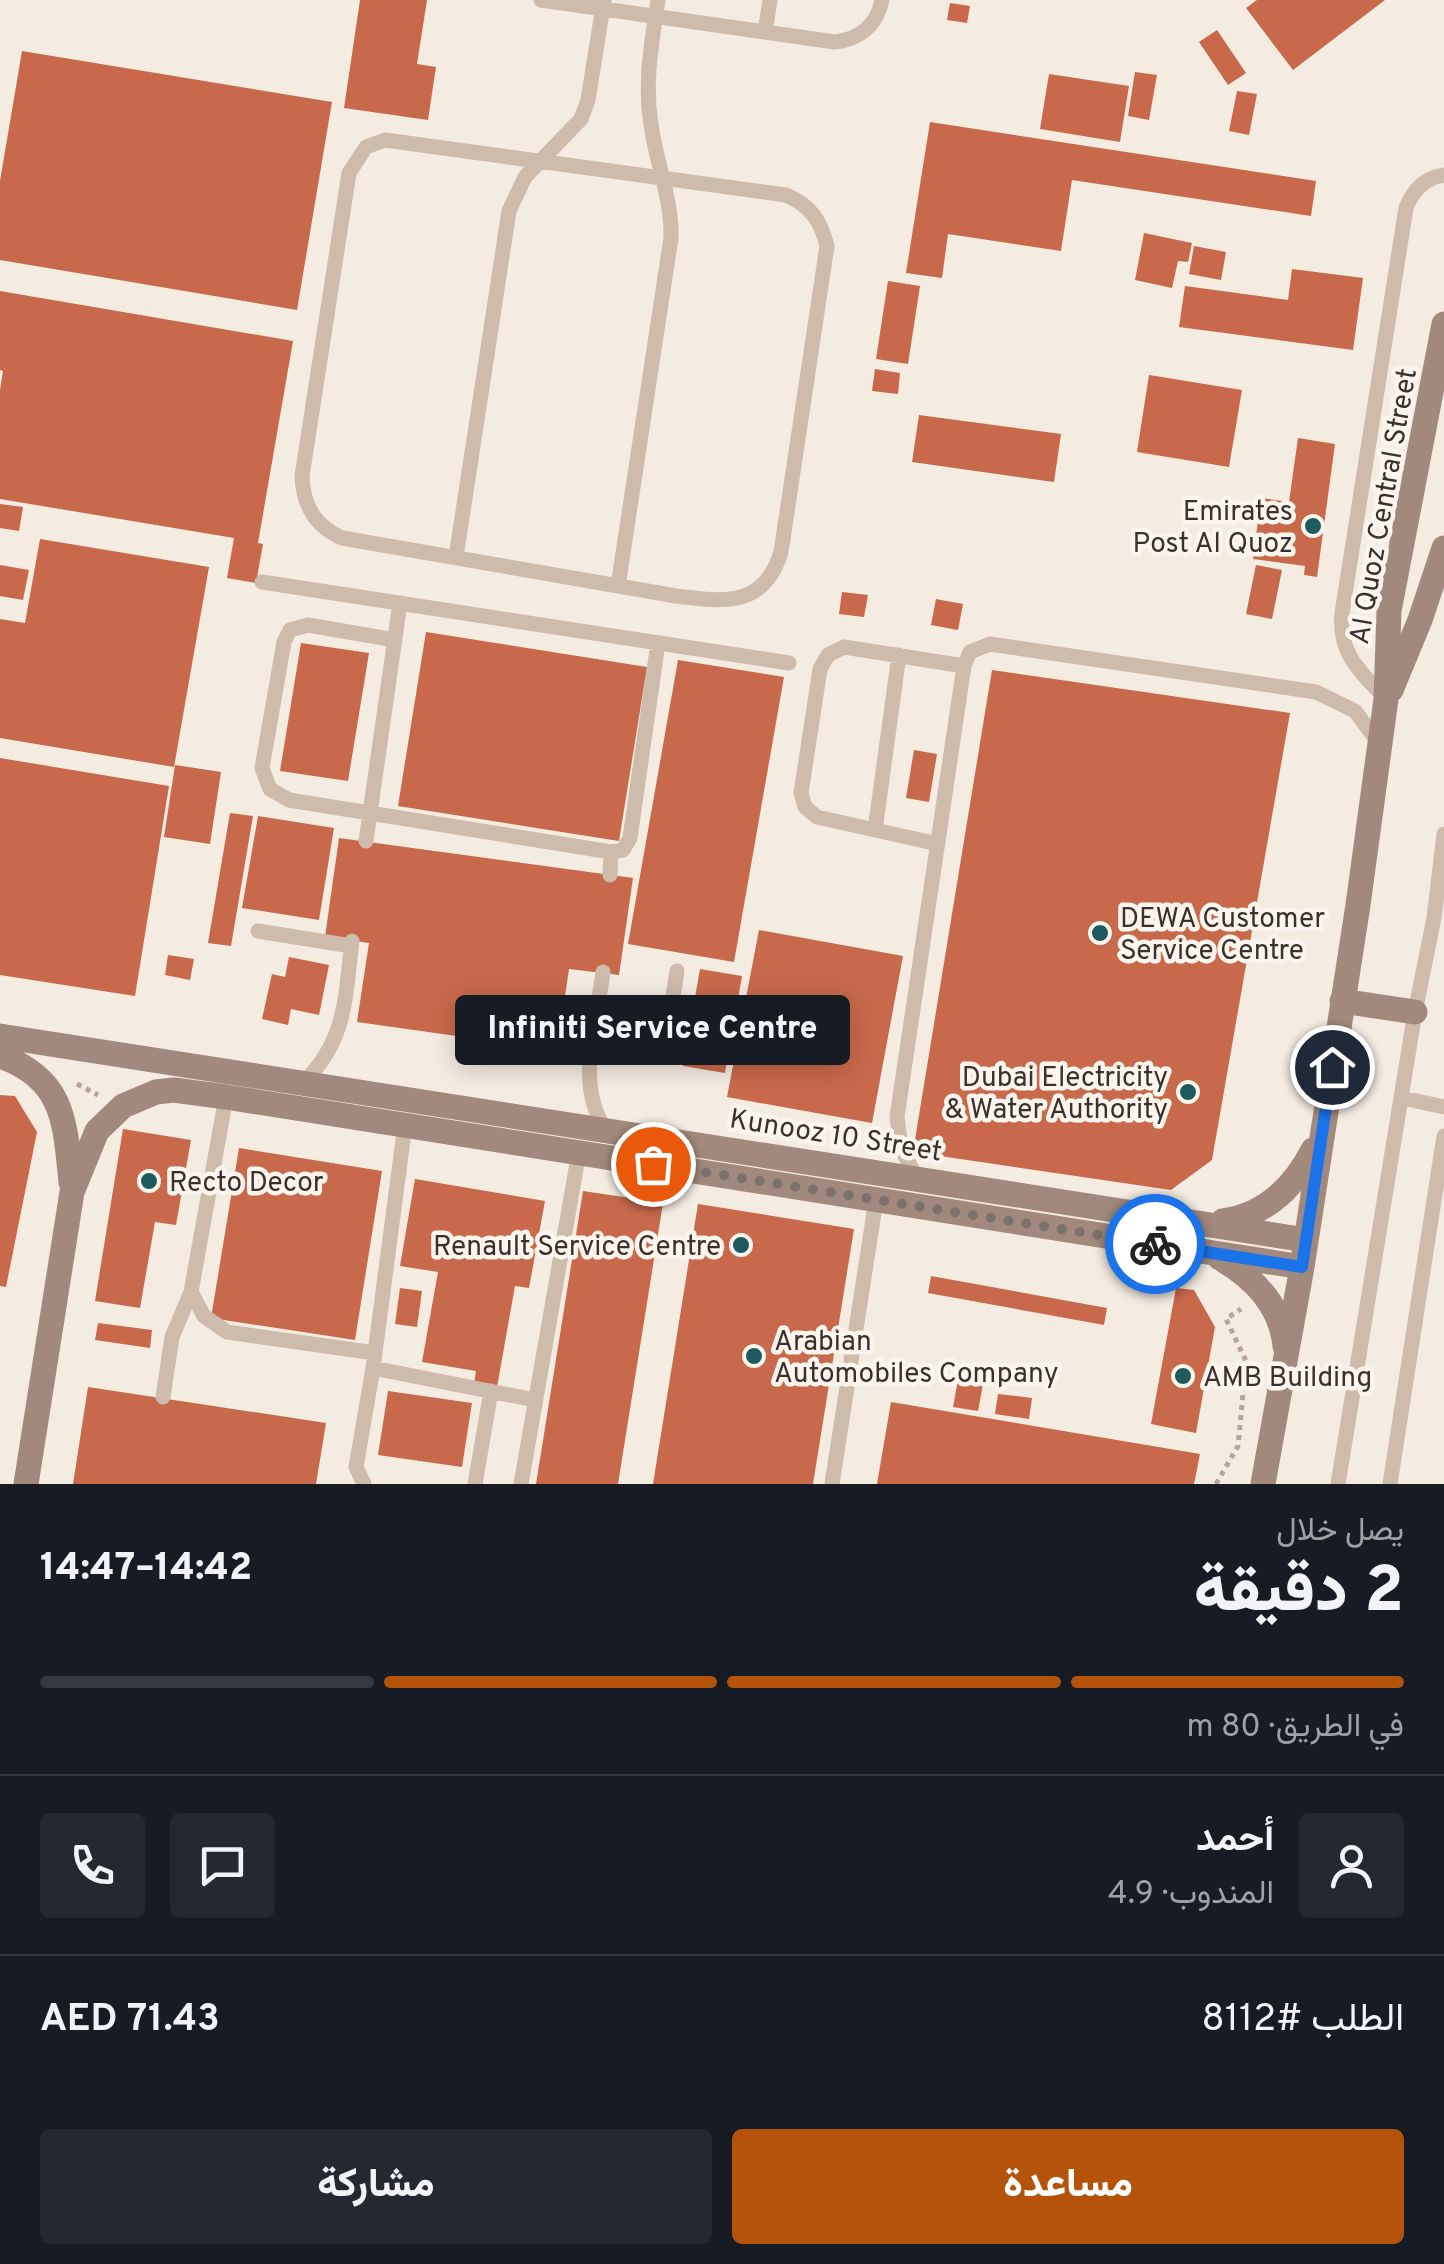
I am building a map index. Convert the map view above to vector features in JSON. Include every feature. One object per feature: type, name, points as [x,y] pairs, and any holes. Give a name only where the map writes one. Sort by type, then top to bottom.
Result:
[{"type":"street","name":"Al Quoz Central Street","points":[[1258,1480],[1287,1360],[1302,1267],[1380,746],[1389,611],[1444,324]]},
{"type":"street","name":"Al Quoz Central Street","points":[[1386,698],[1406,656],[1444,548]]},
{"type":"street","points":[[1342,1001],[1415,1012]]},
{"type":"street","name":"Kunooz 10 Street","points":[[0,1036],[1306,1240]]},
{"type":"street","points":[[0,1056],[35,1075],[58,1103],[69,1138],[72,1192],[26,1484]]},
{"type":"street","points":[[72,1192],[89,1148],[109,1118],[139,1098],[174,1090],[1302,1267]]},
{"type":"street","points":[[1206,1222],[1253,1213],[1274,1201],[1303,1169],[1322,1132]]},
{"type":"street","points":[[1191,1250],[1232,1265],[1266,1294],[1281,1326],[1287,1360]]},
{"type":"lane","points":[[541,0],[657,8],[765,32],[845,41],[871,25],[882,0]]},
{"type":"lane","points":[[765,32],[770,0]]},
{"type":"lane","points":[[456,558],[509,210],[525,177],[572,131],[585,109],[604,4]]},
{"type":"lane","points":[[618,586],[671,238],[672,218],[648,98],[657,8]]},
{"type":"lane","points":[[386,140],[664,178],[786,195],[810,209],[827,246],[781,552],[771,576],[752,593],[728,601],[342,538],[320,524],[305,502],[302,476],[349,173],[358,154],[386,140]]},
{"type":"lane","points":[[1386,698],[1348,658],[1342,644],[1342,613],[1406,208],[1417,188],[1444,174]]},
{"type":"lane","points":[[262,582],[788,663]]},
{"type":"lane","points":[[366,841],[400,603]]},
{"type":"lane","points":[[395,640],[308,625],[290,630],[284,642],[262,768],[270,789],[282,798],[610,852],[623,850],[630,838],[658,643]]},
{"type":"lane","points":[[916,1177],[901,1148],[897,1116],[964,666],[976,647],[990,644],[1316,692],[1355,711],[1380,746]]},
{"type":"lane","points":[[938,844],[817,817],[805,807],[801,793],[823,662],[828,654],[844,647],[964,666]]},
{"type":"lane","points":[[875,830],[899,655]]},
{"type":"lane","points":[[1338,1484],[1415,1012],[1434,918],[1444,834]]},
{"type":"lane","points":[[610,852],[610,876]]},
{"type":"lane","points":[[258,931],[352,944],[342,1021],[330,1051],[305,1082]]},
{"type":"lane","points":[[599,1004],[662,1011],[672,1003],[677,971]]},
{"type":"lane","points":[[604,972],[589,1088],[592,1104],[606,1130]]},
{"type":"lane","points":[[163,1397],[172,1337],[190,1292],[226,1097]]},
{"type":"lane","points":[[1402,1098],[1444,1107]]},
{"type":"lane","points":[[364,1484],[356,1467],[405,1125]]},
{"type":"lane","points":[[1390,1484],[1437,1225],[1444,1136]]},
{"type":"lane","points":[[520,1484],[579,1152]]},
{"type":"lane","points":[[832,1484],[876,1200]]},
{"type":"lane","points":[[190,1292],[204,1316],[227,1332],[374,1360],[535,1400]]},
{"type":"lane","points":[[475,1484],[491,1391]]},
{"type":"path","points":[[1216,1484],[1238,1446],[1246,1361],[1226,1319],[1266,1294]]},
{"type":"building","points":[[360,0],[427,0],[417,64],[436,67],[428,120],[344,108]]},
{"type":"building","points":[[1257,0],[1385,0],[1293,70],[1246,8]]},
{"type":"building","points":[[950,3],[970,6],[967,23],[947,20]]},
{"type":"building","points":[[1217,30],[1246,73],[1228,85],[1199,42]]},
{"type":"building","points":[[22,51],[332,102],[297,310],[0,260],[0,181]]},
{"type":"building","points":[[1135,72],[1157,75],[1149,120],[1128,116]]},
{"type":"building","points":[[1049,74],[1129,86],[1120,142],[1040,129]]},
{"type":"building","points":[[1237,91],[1257,94],[1249,135],[1229,131]]},
{"type":"building","points":[[930,122],[1316,181],[1311,216],[1072,180],[1061,251],[948,234],[942,278],[906,273]]},
{"type":"building","points":[[1144,233],[1192,243],[1188,262],[1178,261],[1172,288],[1135,280]]},
{"type":"building","points":[[1194,246],[1226,252],[1221,280],[1189,274]]},
{"type":"building","points":[[1292,269],[1363,278],[1353,350],[1179,327],[1185,286],[1288,300]]},
{"type":"building","points":[[888,281],[920,286],[908,364],[876,359]]},
{"type":"building","points":[[0,291],[293,341],[258,543],[263,544],[256,583],[227,578],[234,538],[0,499]]},
{"type":"building","points":[[875,369],[900,373],[898,394],[872,391]]},
{"type":"building","points":[[1149,375],[1242,390],[1229,467],[1137,452]]},
{"type":"building","points":[[919,415],[1061,434],[1054,482],[912,462]]},
{"type":"building","points":[[1298,438],[1335,444],[1317,577],[1304,575],[1305,566],[1253,559],[1261,498],[1289,502]]},
{"type":"building","points":[[0,504],[23,507],[19,531],[0,528]]},
{"type":"building","points":[[40,539],[209,567],[174,767],[0,738],[0,619],[25,623]]},
{"type":"building","points":[[0,565],[29,570],[23,600],[0,596]]},
{"type":"building","points":[[1256,565],[1282,570],[1272,619],[1246,614]]},
{"type":"building","points":[[842,592],[868,595],[864,617],[839,614]]},
{"type":"building","points":[[936,599],[963,604],[958,630],[931,625]]},
{"type":"building","points":[[426,632],[647,667],[619,841],[398,806]]},
{"type":"building","points":[[301,643],[369,653],[348,781],[280,771]]},
{"type":"building","points":[[678,660],[784,677],[734,962],[628,944]]},
{"type":"building","name":"DEWA Customer Service Centre","points":[[992,670],[1290,713],[1212,1160],[1171,1190],[913,1152]]},
{"type":"building","points":[[914,750],[937,754],[929,802],[906,798]]},
{"type":"building","points":[[0,758],[169,786],[135,996],[0,975]]},
{"type":"building","points":[[175,765],[221,772],[210,844],[164,837]]},
{"type":"building","points":[[230,813],[253,816],[231,946],[208,943]]},
{"type":"building","points":[[258,816],[334,828],[319,920],[242,908]]},
{"type":"building","points":[[339,838],[633,878],[619,975],[569,969],[557,1050],[357,1022],[369,943],[325,937]]},
{"type":"building","points":[[759,930],[903,956],[872,1123],[727,1097]]},
{"type":"building","points":[[168,955],[194,959],[190,980],[165,975]]},
{"type":"building","points":[[289,957],[329,965],[319,1015],[291,1009],[288,1025],[262,1019],[272,974],[285,977]]},
{"type":"building","points":[[700,969],[742,976],[725,1073],[683,1066]]},
{"type":"building","points":[[624,1017],[668,1025],[663,1056],[618,1048]]},
{"type":"building","points":[[0,1095],[15,1096],[37,1132],[6,1287],[0,1286]]},
{"type":"building","name":"Recto Decor","points":[[123,1129],[191,1140],[176,1225],[155,1222],[140,1308],[95,1301]]},
{"type":"building","points":[[239,1148],[382,1171],[355,1340],[211,1318]]},
{"type":"building","points":[[415,1179],[545,1201],[529,1288],[515,1286],[497,1387],[474,1384],[476,1371],[422,1362],[438,1272],[400,1266]]},
{"type":"building","points":[[583,1191],[663,1203],[618,1484],[536,1484]]},
{"type":"building","name":"Arabian Automobiles Company","points":[[698,1204],[854,1229],[813,1484],[653,1484]]},
{"type":"building","points":[[931,1276],[1107,1308],[1104,1325],[928,1293]]},
{"type":"building","points":[[400,1288],[422,1291],[417,1327],[395,1324]]},
{"type":"building","name":"AMB Building","points":[[1176,1288],[1194,1290],[1215,1327],[1196,1433],[1151,1424]]},
{"type":"building","points":[[98,1323],[152,1330],[150,1348],[95,1340]]},
{"type":"building","points":[[959,1374],[984,1379],[978,1411],[953,1407]]},
{"type":"building","points":[[88,1387],[326,1423],[316,1484],[73,1484]]},
{"type":"building","points":[[388,1391],[472,1403],[462,1467],[378,1455]]},
{"type":"building","points":[[998,1394],[1032,1398],[1029,1419],[995,1414]]},
{"type":"building","points":[[891,1402],[1200,1454],[1194,1484],[877,1484]]},
{"type":"way so far","points":[[653,1164],[1155,1244]]},
{"type":"place","name":"Emirates Post Al Quoz","points":[[1313,526]]},
{"type":"place","name":"DEWA Customer Service Centre","points":[[1100,933]]},
{"type":"place","name":"Dubai Electricity & Water Authority","points":[[1188,1092]]},
{"type":"place","name":"Infiniti Service Centre","points":[[653,1164]]},
{"type":"place","name":"Recto Decor","points":[[149,1181]]},
{"type":"place","name":"Renault Service Centre","points":[[741,1245]]},
{"type":"place","name":"Arabian Automobiles Company","points":[[754,1356]]},
{"type":"place","name":"AMB Building","points":[[1183,1376]]},
{"type":"route","points":[[1155,1244],[1302,1267],[1332,1067]]}]
